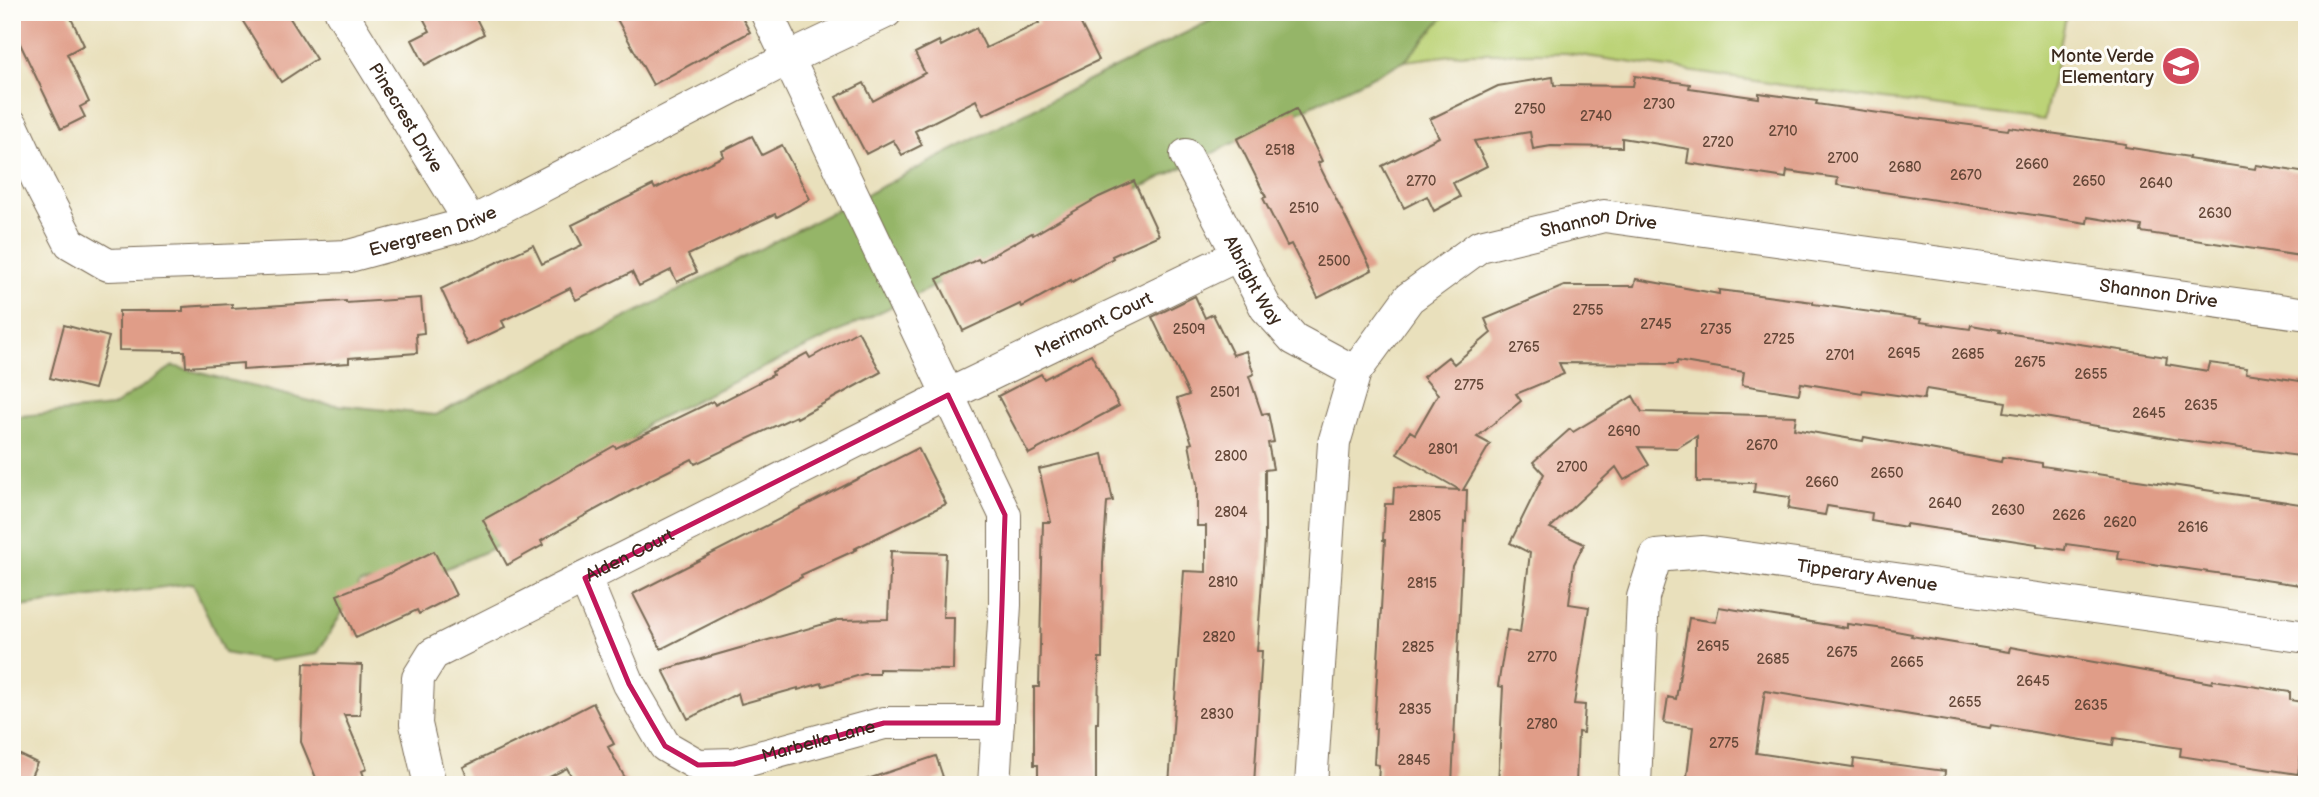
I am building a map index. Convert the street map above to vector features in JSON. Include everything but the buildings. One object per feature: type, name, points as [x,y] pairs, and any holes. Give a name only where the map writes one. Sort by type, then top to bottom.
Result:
[{"type":"street","name":"Pinecrest Drive","points":[[341,12],[471,223]]},
{"type":"street","points":[[766,12],[1005,515],[1005,605],[994,785]]},
{"type":"street","name":"Evergreen Drive","points":[[12,125],[38,183],[70,243],[108,265],[349,256],[471,223],[789,58],[886,12]]},
{"type":"street","name":"Albright Way","points":[[1186,155],[1266,308],[1294,339],[1355,372]]},
{"type":"street","name":"Shannon Drive","points":[[1311,785],[1334,443],[1355,372],[1409,298],[1480,246],[1604,216],[2307,314]]},
{"type":"street","name":"Merimont Court","points":[[948,395],[1238,255]]},
{"type":"street","name":"Alden Court","points":[[430,785],[416,724],[418,678],[433,654],[948,395]]},
{"type":"street","name":"Tipperary Avenue","points":[[1635,785],[1643,597],[1656,556],[1703,552],[2307,637]]},
{"type":"street","name":"Marbella Lane","points":[[585,578],[629,684],[665,746],[698,765],[734,764],[884,723],[998,723]]},
{"type":"highlighted area","points":[[948,395],[1005,515],[998,723],[884,723],[734,764],[698,765],[665,746],[629,684],[585,578]]},
{"type":"green space","points":[[1228,12],[1448,12],[1405,61],[646,424],[573,513],[427,577],[360,583],[317,654],[270,661],[224,653],[193,583],[12,608],[12,417],[112,407],[173,366],[318,403],[436,415]]},
{"type":"green space","points":[[1348,12],[2067,12],[2044,120],[1869,98],[1566,53],[1468,53],[1405,61]]},
{"type":"place","name":"Monte Verde Elementary","points":[[2181,66]]}]
